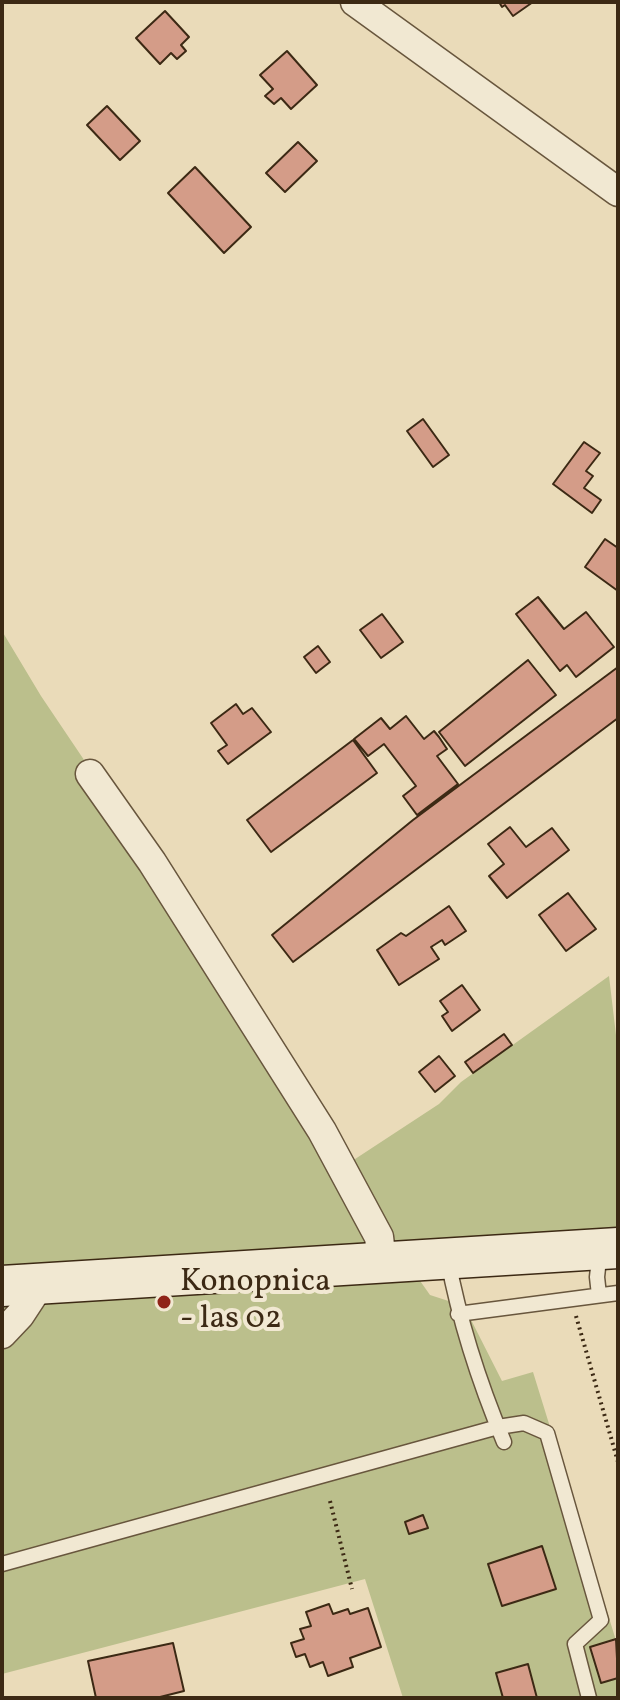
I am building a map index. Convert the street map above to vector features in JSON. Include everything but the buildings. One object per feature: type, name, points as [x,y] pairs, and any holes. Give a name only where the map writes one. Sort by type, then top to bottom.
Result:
[{"type":"street","points":[[355,2],[618,192]]},
{"type":"street","points":[[90,774],[152,862],[322,1131],[379,1237],[382,1262]]},
{"type":"street","points":[[2,1286],[609,1249]]},
{"type":"street","points":[[2,1334],[20,1315],[41,1283]]},
{"type":"lane","points":[[599,1295],[597,1277],[609,1249]]},
{"type":"lane","points":[[448,1259],[458,1314],[478,1381],[504,1442]]},
{"type":"lane","points":[[458,1314],[618,1293]]},
{"type":"lane","points":[[2,1564],[498,1427],[524,1423],[547,1433],[601,1620],[575,1644],[589,1698]]},
{"type":"path","points":[[571,1298],[618,1462]]},
{"type":"path","points":[[330,1501],[352,1589]]},
{"type":"green space","points":[[2,631],[41,696],[249,1005],[349,1163],[439,1104],[461,1082],[609,976],[618,1052],[618,1229],[392,1241],[430,1295],[464,1306],[502,1381],[533,1372],[618,1647],[618,1698],[403,1698],[365,1579],[2,1674]]},
{"type":"place","name":"Konopnica - las 02","points":[[164,1302]]}]
